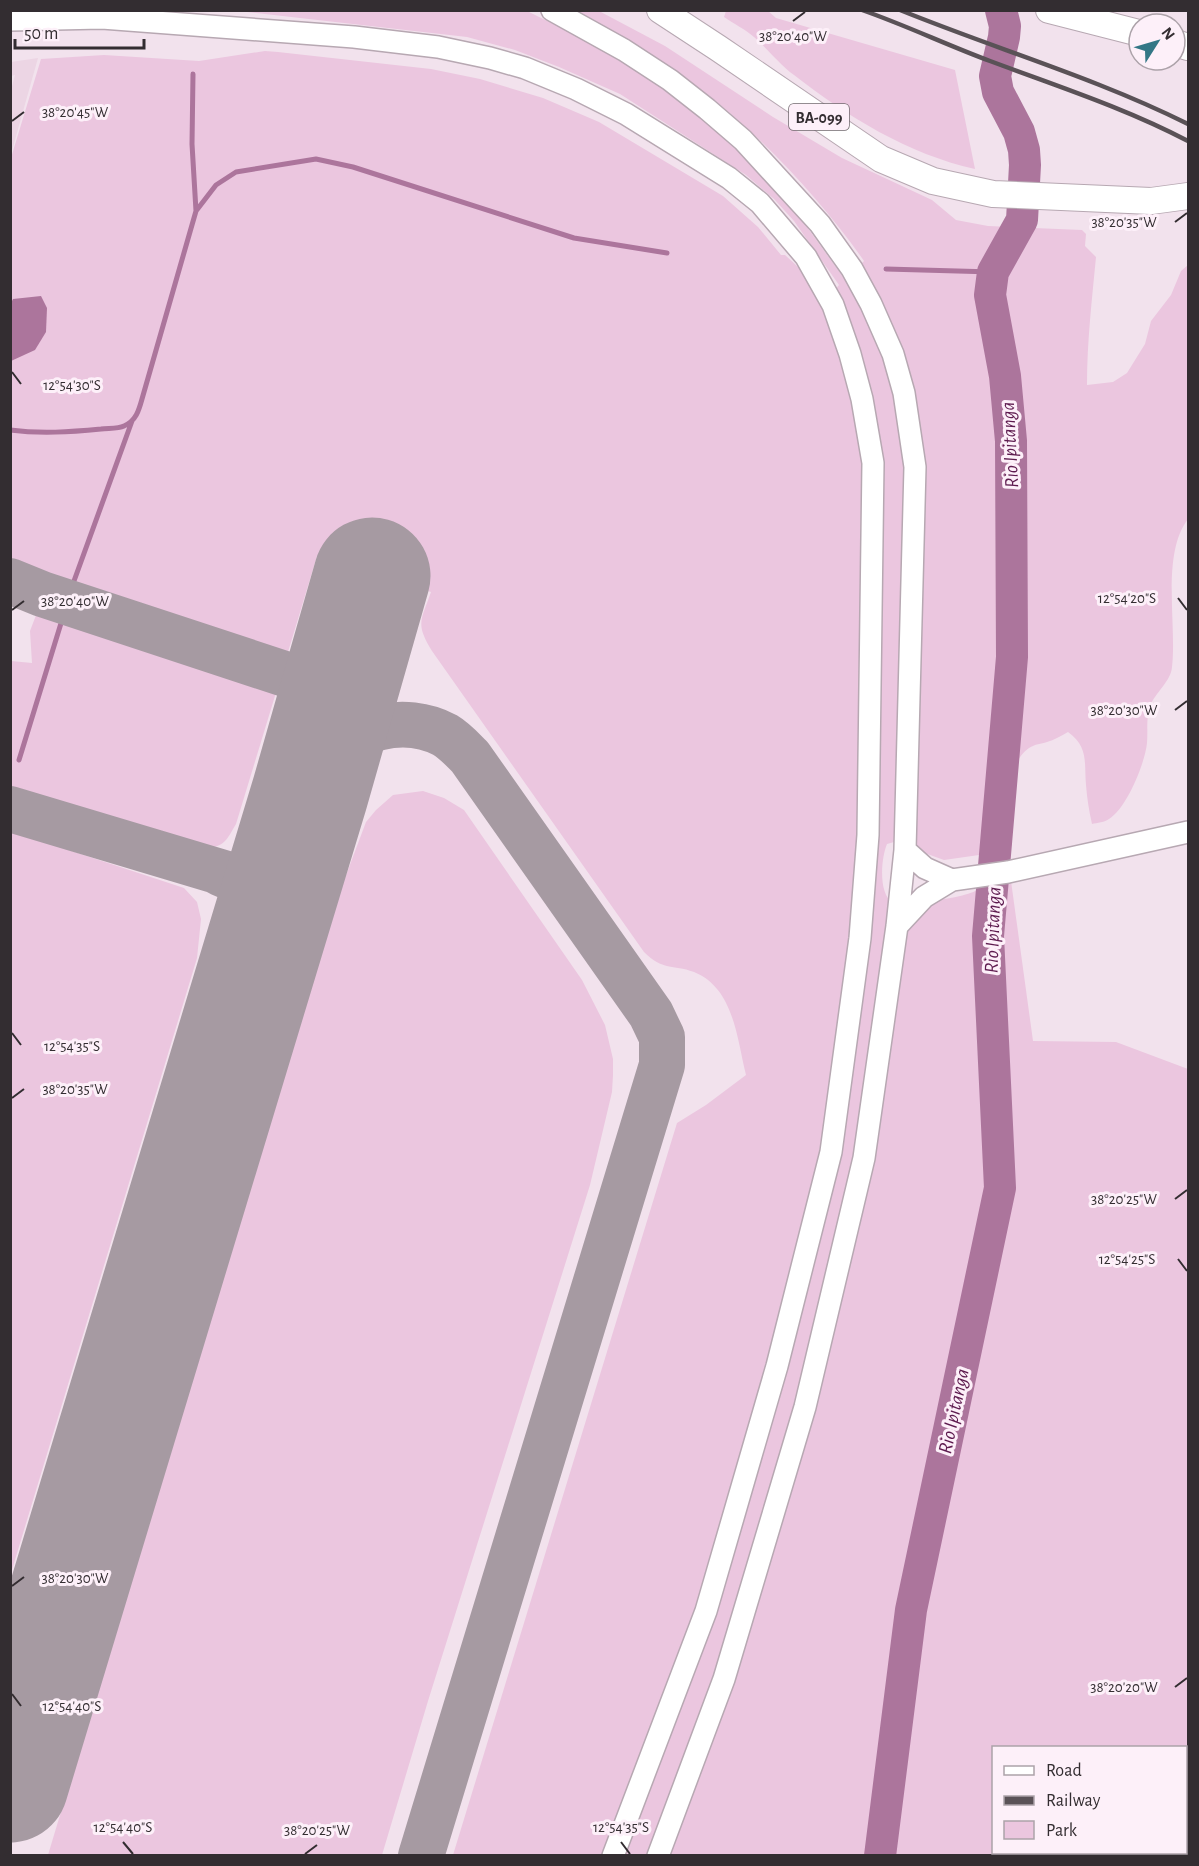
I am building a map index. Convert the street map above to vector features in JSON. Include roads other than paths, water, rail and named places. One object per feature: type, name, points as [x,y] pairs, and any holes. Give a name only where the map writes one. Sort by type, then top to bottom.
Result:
[{"type":"highway","name":"BA-099","points":[[660,10],[881,159],[933,181],[993,194],[1093,200],[1151,201],[1188,196]]},
{"type":"highway","points":[[1049,10],[1127,30]]},
{"type":"main road","points":[[213,10],[273,31]]},
{"type":"main road","points":[[552,10],[624,50],[670,80],[707,109],[750,148],[820,224],[852,269],[871,304],[893,354],[904,393],[915,467],[905,850],[897,926],[864,1158],[805,1407],[724,1678],[658,1856]]},
{"type":"main road","points":[[10,20],[102,18],[273,31],[438,47],[525,68],[576,89],[626,114],[729,177],[760,203],[806,257],[833,305],[850,354],[862,399],[873,463],[868,835],[860,938],[831,1152],[777,1365],[706,1611],[613,1856]]},
{"type":"main road","points":[[897,926],[924,897],[957,878],[1008,872],[1188,832]]},
{"type":"main road","points":[[905,850],[925,868],[957,878]]},
{"type":"waterway","name":"Rio Ipitanga","points":[[880,1856],[911,1610],[1000,1188],[988,936],[1012,657],[1011,441],[1005,376],[990,295],[993,272],[1022,220],[1025,165],[1019,132],[998,92],[995,76],[1004,37],[1005,26],[1001,10]]},
{"type":"waterway","points":[[193,74],[192,144],[196,211]]},
{"type":"waterway","points":[[10,430],[56,432],[116,428],[128,424],[134,418],[141,403],[196,211],[216,185],[236,172],[316,159],[353,167],[574,238],[667,253]]},
{"type":"waterway","points":[[886,269],[993,272]]},
{"type":"waterway","points":[[70,592],[132,421]]},
{"type":"waterway","points":[[19,760],[62,620]]},
{"type":"railway","points":[[862,10],[1115,108],[1188,141]]},
{"type":"railway","points":[[900,10],[1118,92],[1188,124]]}]
